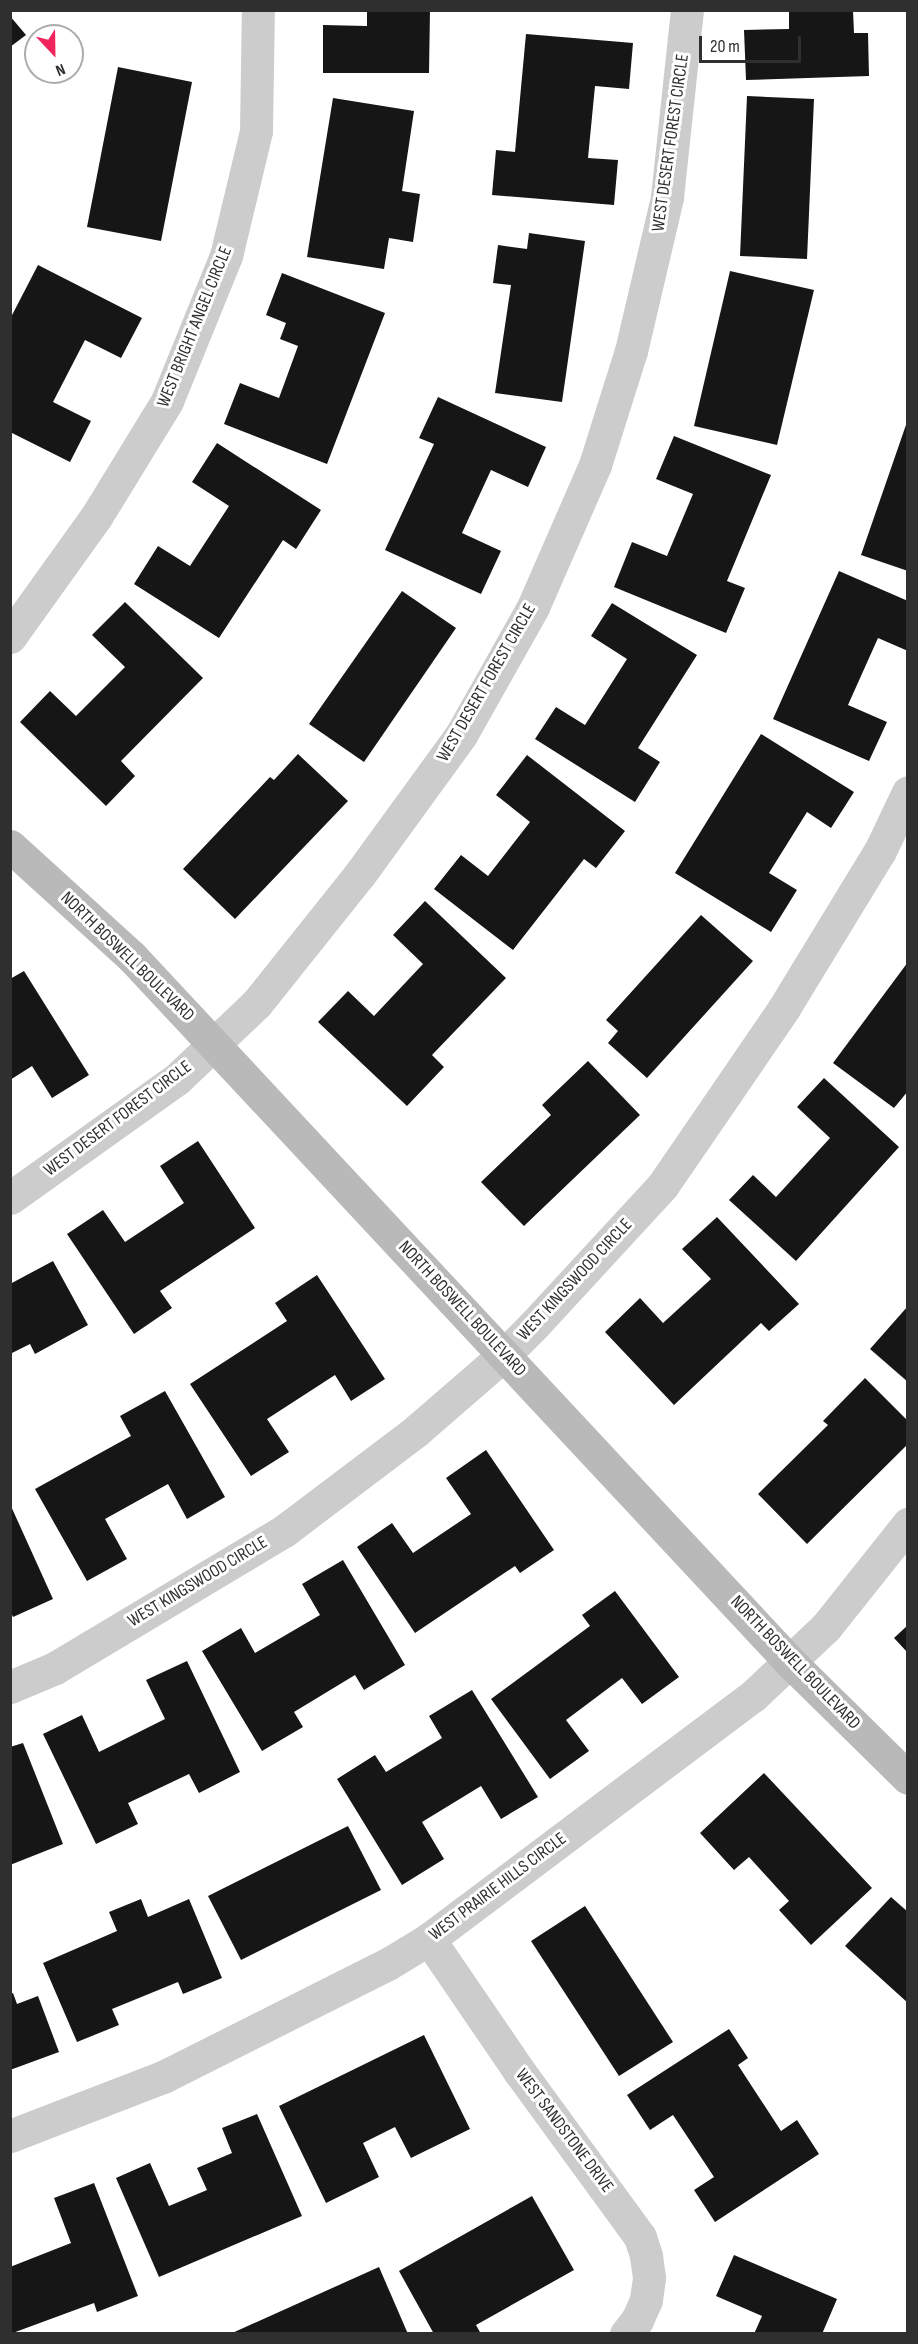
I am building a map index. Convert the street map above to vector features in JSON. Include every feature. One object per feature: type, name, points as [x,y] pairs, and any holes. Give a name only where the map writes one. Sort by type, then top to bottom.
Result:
[{"type":"street","name":"WEST BRIGHT ANGEL CIRCLE","points":[[10,637],[96,517],[167,401],[226,256],[256,131],[258,10]]},
{"type":"street","name":"WEST DESERT FOREST CIRCLE","points":[[10,1198],[177,1079],[257,1003],[360,874],[461,735],[533,607],[595,465],[631,351],[667,197],[687,10]]},
{"type":"street","name":"WEST KINGSWOOD CIRCLE","points":[[10,1687],[55,1668],[284,1531],[408,1437],[505,1354],[580,1278],[663,1185],[784,1008],[880,850],[908,792]]},
{"type":"street","name":"NORTH BOSWELL BOULEVARD","points":[[10,846],[132,957],[215,1043],[790,1662],[908,1778]]},
{"type":"street","name":"WEST PRAIRIE HILLS CIRCLE","points":[[10,2136],[164,2077],[388,1964],[429,1939],[753,1696],[826,1627],[908,1524]]},
{"type":"street","name":"WEST SANDSTONE DRIVE","points":[[429,1939],[519,2071],[640,2237],[649,2278],[646,2300],[637,2320],[626,2334]]},
{"type":"building","points":[[367,10],[430,10],[429,73],[323,73],[323,25],[367,26]]},
{"type":"building","points":[[789,10],[853,10],[854,33],[868,33],[869,76],[746,80],[744,30],[789,29]]},
{"type":"building","points":[[10,16],[24,33],[24,36],[10,47]]},
{"type":"building","points":[[526,34],[633,43],[629,89],[595,86],[588,158],[618,160],[614,205],[492,195],[496,150],[515,152]]},
{"type":"building","points":[[118,67],[192,82],[161,241],[87,227]]},
{"type":"building","points":[[747,96],[814,99],[807,259],[740,256]]},
{"type":"building","points":[[333,98],[414,111],[402,191],[420,194],[413,242],[389,238],[384,269],[307,257]]},
{"type":"building","points":[[529,233],[585,241],[562,402],[495,393],[511,285],[493,283],[498,245],[527,249]]},
{"type":"building","points":[[38,265],[142,318],[121,358],[85,340],[53,402],[91,421],[70,462],[10,432],[10,319]]},
{"type":"building","points":[[730,271],[814,290],[777,445],[694,426]]},
{"type":"building","points":[[282,273],[385,313],[327,464],[224,424],[240,383],[279,398],[298,346],[280,339],[286,323],[266,315]]},
{"type":"building","points":[[438,397],[546,447],[528,487],[491,470],[462,533],[501,551],[481,594],[385,550],[434,444],[419,438]]},
{"type":"building","points":[[908,422],[908,571],[861,555]]},
{"type":"building","points":[[674,436],[771,475],[727,581],[745,588],[726,633],[614,587],[632,542],[667,556],[693,494],[656,479]]},
{"type":"building","points":[[217,443],[321,510],[296,549],[283,540],[219,638],[134,584],[158,546],[190,566],[229,506],[192,482]]},
{"type":"building","points":[[839,571],[908,601],[908,651],[878,638],[848,705],[887,722],[869,761],[773,719]]},
{"type":"building","points":[[402,591],[456,628],[364,762],[309,724]]},
{"type":"building","points":[[125,602],[203,678],[121,761],[135,776],[106,806],[20,722],[50,691],[76,716],[125,667],[92,635]]},
{"type":"building","points":[[612,603],[697,655],[638,748],[660,762],[635,802],[535,739],[556,707],[585,725],[627,659],[591,636]]},
{"type":"building","points":[[761,734],[854,792],[831,828],[807,812],[769,873],[797,890],[771,932],[675,873]]},
{"type":"building","points":[[298,754],[348,801],[235,919],[183,869],[270,777],[274,780]]},
{"type":"building","points":[[527,755],[625,831],[596,868],[584,859],[513,950],[434,889],[461,855],[488,876],[530,822],[496,795]]},
{"type":"building","points":[[425,901],[506,978],[432,1055],[444,1067],[407,1106],[318,1022],[348,991],[374,1016],[423,964],[393,935]]},
{"type":"building","points":[[701,915],[753,961],[647,1078],[608,1043],[618,1031],[606,1020]]},
{"type":"building","points":[[908,962],[908,1091],[894,1108],[833,1063]]},
{"type":"building","points":[[24,971],[89,1075],[52,1098],[32,1066],[10,1080],[10,979]]},
{"type":"building","points":[[588,1061],[640,1115],[524,1226],[481,1182],[551,1115],[542,1105]]},
{"type":"building","points":[[824,1078],[899,1147],[796,1261],[729,1200],[753,1175],[776,1197],[830,1138],[797,1107]]},
{"type":"building","points":[[198,1141],[255,1228],[160,1291],[172,1308],[134,1334],[67,1234],[103,1210],[125,1242],[184,1203],[160,1166]]},
{"type":"building","points":[[717,1217],[799,1304],[769,1331],[761,1323],[674,1405],[605,1332],[640,1298],[663,1323],[711,1279],[682,1249]]},
{"type":"building","points":[[53,1261],[88,1325],[35,1354],[30,1344],[10,1354],[10,1284]]},
{"type":"building","points":[[317,1275],[385,1379],[351,1401],[335,1375],[267,1419],[289,1452],[251,1476],[190,1384],[287,1321],[275,1303]]},
{"type":"building","points":[[908,1306],[908,1382],[870,1349]]},
{"type":"building","points":[[865,1378],[908,1421],[908,1444],[807,1544],[758,1494],[828,1425],[823,1421]]},
{"type":"building","points":[[165,1391],[225,1497],[187,1519],[168,1484],[105,1519],[127,1559],[87,1581],[35,1489],[131,1436],[120,1416]]},
{"type":"building","points":[[486,1450],[554,1550],[520,1573],[515,1566],[415,1633],[357,1547],[392,1523],[413,1553],[471,1514],[446,1478]]},
{"type":"building","points":[[10,1504],[53,1599],[13,1617],[10,1610]]},
{"type":"building","points":[[343,1560],[405,1665],[364,1690],[355,1675],[294,1712],[303,1727],[262,1751],[202,1651],[241,1628],[255,1653],[320,1615],[302,1584]]},
{"type":"building","points":[[615,1591],[679,1677],[642,1704],[622,1678],[566,1720],[589,1751],[550,1779],[491,1699],[590,1626],[582,1615]]},
{"type":"building","points":[[908,1625],[908,1653],[894,1638]]},
{"type":"building","points":[[187,1661],[240,1772],[199,1793],[189,1774],[128,1803],[138,1824],[96,1844],[43,1734],[82,1715],[99,1752],[165,1719],[146,1680]]},
{"type":"building","points":[[472,1690],[538,1797],[501,1819],[481,1786],[422,1822],[444,1859],[402,1885],[337,1779],[375,1755],[386,1772],[442,1738],[429,1716]]},
{"type":"building","points":[[23,1743],[63,1844],[10,1865],[10,1747]]},
{"type":"building","points":[[764,1773],[872,1888],[811,1945],[779,1910],[789,1901],[749,1857],[734,1870],[700,1833]]},
{"type":"building","points":[[348,1826],[381,1890],[241,1960],[208,1896]]},
{"type":"building","points":[[891,1897],[908,1912],[908,2003],[845,1946]]},
{"type":"building","points":[[141,1899],[148,1917],[189,1899],[222,1978],[183,1994],[178,1982],[112,2009],[119,2025],[77,2042],[43,1963],[117,1931],[109,1912]]},
{"type":"building","points":[[585,1906],[673,2042],[619,2076],[531,1941]]},
{"type":"building","points":[[13,1993],[17,2004],[38,1996],[59,2052],[10,2070],[10,1994]]},
{"type":"building","points":[[729,2029],[748,2058],[738,2065],[781,2131],[797,2120],[819,2154],[715,2222],[694,2190],[714,2177],[673,2115],[650,2130],[627,2095]]},
{"type":"building","points":[[424,2035],[470,2129],[411,2158],[395,2127],[363,2143],[379,2177],[326,2203],[279,2106]]},
{"type":"building","points":[[257,2114],[302,2216],[159,2277],[116,2178],[150,2163],[169,2206],[207,2190],[197,2168],[232,2153],[222,2128]]},
{"type":"building","points":[[94,2183],[138,2296],[97,2312],[94,2303],[10,2334],[10,2267],[71,2243],[54,2198]]},
{"type":"building","points":[[532,2196],[574,2270],[476,2325],[481,2334],[434,2334],[399,2271]]},
{"type":"building","points":[[734,2255],[837,2299],[822,2334],[754,2334],[762,2316],[716,2296]]},
{"type":"building","points":[[379,2267],[408,2334],[230,2334]]}]
